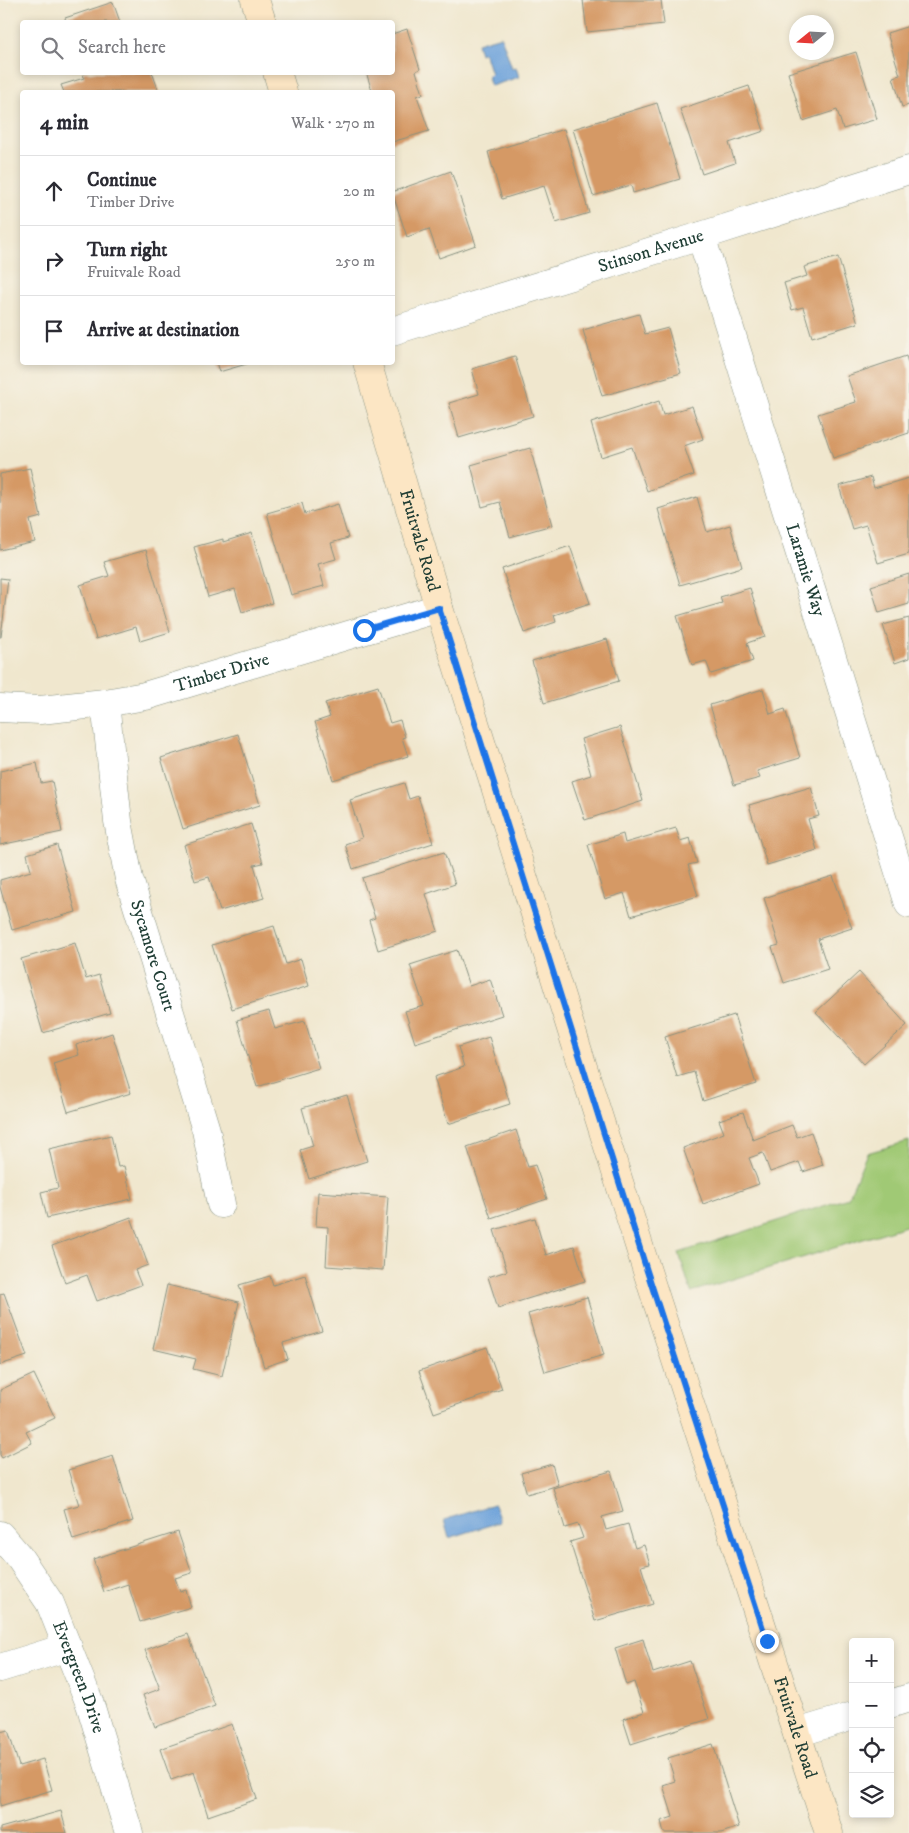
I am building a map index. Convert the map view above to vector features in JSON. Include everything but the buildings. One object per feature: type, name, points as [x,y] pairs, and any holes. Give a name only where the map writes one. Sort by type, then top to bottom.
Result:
[{"type":"street","points":[[255,0],[261,20]]},
{"type":"street","points":[[278,75],[283,90]]},
{"type":"street","name":"Stinson Avenue","points":[[395,330],[909,170]]},
{"type":"street","name":"Laramie Way","points":[[701,236],[909,904]]},
{"type":"street","name":"Fruitvale Road","points":[[368,365],[439,608],[647,1271],[829,1833]]},
{"type":"street","name":"Timber Drive","points":[[0,708],[40,710],[105,703],[145,696],[439,608]]},
{"type":"street","name":"Sycamore Court","points":[[105,703],[118,822],[129,879],[206,1130],[222,1204]]},
{"type":"street","name":"Evergreen Drive","points":[[0,1535],[19,1557],[50,1603],[90,1704],[129,1833]]},
{"type":"street","points":[[0,1668],[68,1647]]},
{"type":"street","points":[[894,1703],[909,1698]]},
{"type":"street","points":[[797,1733],[849,1717]]},
{"type":"green space","points":[[909,1141],[909,1225],[691,1292],[679,1253],[848,1198],[867,1153]]},
{"type":"water","points":[[501,36],[512,68],[516,67],[519,77],[491,86],[487,76],[491,74],[484,52],[480,54],[477,43]]},
{"type":"water","points":[[494,1504],[500,1522],[449,1538],[444,1520]]},
{"type":"route","points":[[364,630],[439,608],[647,1271],[767,1641]]}]
